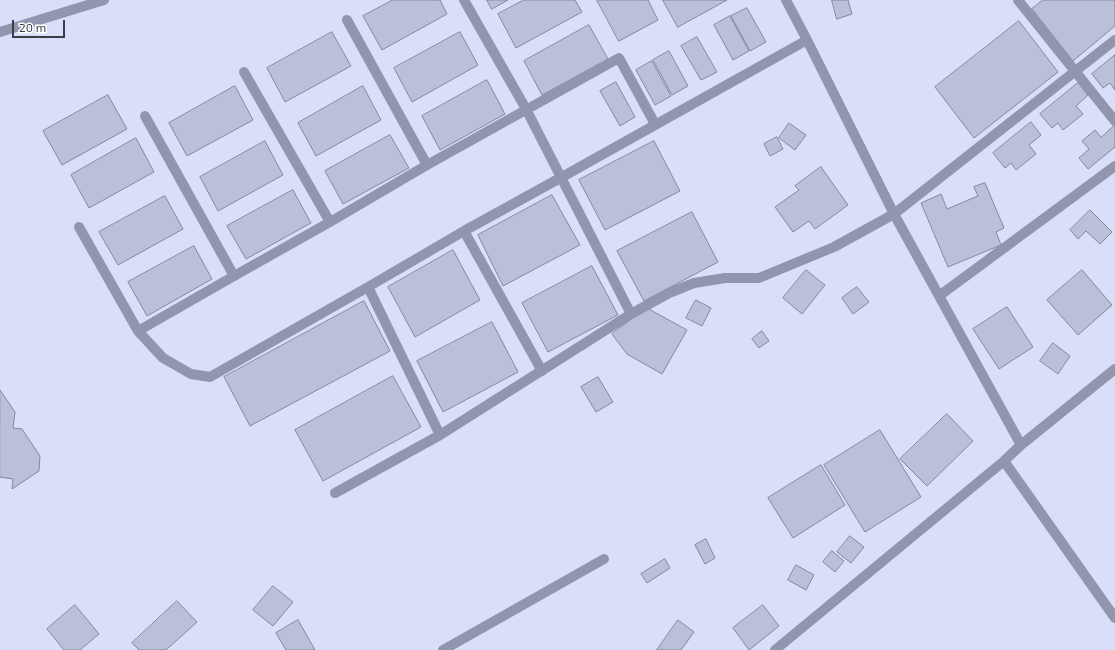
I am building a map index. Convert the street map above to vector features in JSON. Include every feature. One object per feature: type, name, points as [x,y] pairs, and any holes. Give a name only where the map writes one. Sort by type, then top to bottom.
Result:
[{"type":"street","points":[[0,32],[104,0]]},
{"type":"street","points":[[464,0],[526,109],[631,314]]},
{"type":"street","points":[[1018,0],[1115,121]]},
{"type":"street","points":[[790,3],[894,214],[1021,445]]},
{"type":"street","points":[[347,20],[427,165]]},
{"type":"street","points":[[79,227],[138,331],[162,358],[191,374],[210,377],[464,231],[807,40]]},
{"type":"street","points":[[335,493],[440,435],[631,314],[669,293],[694,283],[725,278],[759,278],[834,247],[894,214],[1115,40]]},
{"type":"street","points":[[138,331],[427,165],[618,58],[656,124]]},
{"type":"street","points":[[244,72],[330,222]]},
{"type":"street","points":[[145,116],[234,276]]},
{"type":"street","points":[[939,296],[1115,166]]},
{"type":"street","points":[[464,231],[542,371]]},
{"type":"street","points":[[368,287],[440,435]]},
{"type":"street","points":[[775,650],[1004,461],[1021,445],[1115,369]]},
{"type":"street","points":[[1004,461],[1115,618]]},
{"type":"street","points":[[443,650],[604,559]]},
{"type":"building","points":[[393,0],[440,0],[447,14],[382,50],[363,16]]},
{"type":"building","points":[[487,0],[508,0],[492,9]]},
{"type":"building","points":[[524,0],[575,0],[582,12],[516,48],[498,14]]},
{"type":"building","points":[[597,0],[648,0],[658,20],[619,41]]},
{"type":"building","points":[[663,0],[727,0],[678,27]]},
{"type":"building","points":[[832,0],[848,0],[852,14],[837,19]]},
{"type":"building","points":[[1043,0],[1115,0],[1115,26],[1073,61],[1032,9]]},
{"type":"building","points":[[747,8],[766,42],[750,51],[731,16]]},
{"type":"building","points":[[730,16],[749,51],[733,60],[714,25]]},
{"type":"building","points":[[1019,21],[1058,72],[974,138],[935,87]]},
{"type":"building","points":[[589,25],[608,59],[542,95],[524,61]]},
{"type":"building","points":[[332,32],[351,66],[285,102],[267,68]]},
{"type":"building","points":[[460,32],[478,65],[412,102],[394,68]]},
{"type":"building","points":[[697,37],[717,72],[701,80],[681,46]]},
{"type":"building","points":[[669,51],[688,86],[672,95],[653,60]]},
{"type":"building","points":[[1115,55],[1115,90],[1110,83],[1103,88],[1092,74]]},
{"type":"building","points":[[652,61],[671,96],[655,105],[636,70]]},
{"type":"building","points":[[487,80],[505,114],[440,150],[422,116]]},
{"type":"building","points":[[616,82],[635,117],[620,126],[600,91]]},
{"type":"building","points":[[1078,83],[1088,95],[1076,106],[1083,114],[1063,130],[1058,123],[1052,128],[1040,114]]},
{"type":"building","points":[[235,86],[253,120],[187,156],[169,123]]},
{"type":"building","points":[[363,86],[381,120],[316,156],[298,123]]},
{"type":"building","points":[[108,95],[127,129],[62,165],[43,131]]},
{"type":"building","points":[[1031,122],[1041,135],[1029,145],[1036,154],[1016,170],[1011,163],[1005,168],[993,153]]},
{"type":"building","points":[[789,123],[806,135],[795,150],[779,138]]},
{"type":"building","points":[[1114,126],[1115,147],[1088,169],[1079,158],[1089,149],[1082,141],[1095,130],[1101,137]]},
{"type":"building","points":[[390,135],[409,168],[343,204],[325,171]]},
{"type":"building","points":[[777,137],[783,149],[770,156],[764,144]]},
{"type":"building","points":[[136,138],[154,172],[89,208],[71,175]]},
{"type":"building","points":[[265,141],[283,175],[218,211],[200,177]]},
{"type":"building","points":[[654,141],[680,191],[605,230],[579,180]]},
{"type":"building","points":[[821,167],[848,205],[815,229],[809,221],[793,232],[775,207],[799,190],[795,186]]},
{"type":"building","points":[[985,183],[1004,228],[996,232],[1001,245],[948,267],[921,203],[941,194],[947,209],[978,196],[974,187]]},
{"type":"building","points":[[293,190],[311,223],[246,259],[227,226]]},
{"type":"building","points":[[552,195],[580,245],[503,286],[478,235]]},
{"type":"building","points":[[165,196],[183,229],[118,265],[99,232]]},
{"type":"building","points":[[1090,210],[1112,232],[1100,244],[1086,231],[1078,239],[1070,230]]},
{"type":"building","points":[[692,212],[718,262],[644,301],[617,251]]},
{"type":"building","points":[[194,246],[212,279],[147,316],[128,282]]},
{"type":"building","points":[[453,250],[480,300],[415,337],[388,287]]},
{"type":"building","points":[[592,266],[618,315],[548,352],[522,303]]},
{"type":"building","points":[[806,270],[825,285],[802,314],[783,298]]},
{"type":"building","points":[[1082,270],[1112,305],[1078,335],[1047,300]]},
{"type":"building","points":[[857,287],[869,302],[853,314],[842,298]]},
{"type":"building","points":[[696,300],[711,308],[702,326],[686,318]]},
{"type":"building","points":[[364,301],[390,351],[250,426],[224,377]]},
{"type":"building","points":[[1007,307],[1033,347],[999,369],[973,329]]},
{"type":"building","points":[[647,308],[687,330],[662,374],[627,354],[612,334]]},
{"type":"building","points":[[492,322],[518,372],[443,412],[417,361]]},
{"type":"building","points":[[762,331],[769,341],[759,348],[752,339]]},
{"type":"building","points":[[1053,343],[1070,356],[1058,374],[1040,361]]},
{"type":"building","points":[[393,376],[421,427],[323,481],[295,430]]},
{"type":"building","points":[[598,377],[613,402],[596,412],[581,387]]},
{"type":"building","points":[[0,390],[15,412],[13,428],[22,429],[40,456],[39,471],[12,489],[13,479],[0,477]]},
{"type":"building","points":[[947,414],[973,441],[927,486],[900,459]]},
{"type":"building","points":[[880,430],[921,497],[865,532],[824,465]]},
{"type":"building","points":[[821,465],[845,505],[793,538],[768,498]]},
{"type":"building","points":[[850,536],[864,547],[851,563],[837,552]]},
{"type":"building","points":[[706,539],[715,558],[705,564],[695,545]]},
{"type":"building","points":[[832,551],[844,561],[835,572],[823,562]]},
{"type":"building","points":[[665,559],[670,568],[647,583],[641,574]]},
{"type":"building","points":[[796,565],[814,575],[806,590],[788,580]]},
{"type":"building","points":[[273,586],[293,602],[273,626],[253,610]]},
{"type":"building","points":[[177,601],[197,622],[166,650],[139,650],[132,643]]},
{"type":"building","points":[[75,605],[99,634],[80,650],[64,650],[47,629]]},
{"type":"building","points":[[763,605],[779,626],[749,650],[733,628]]},
{"type":"building","points":[[298,620],[315,650],[286,650],[276,633]]},
{"type":"building","points":[[678,620],[694,632],[681,650],[657,650]]}]
